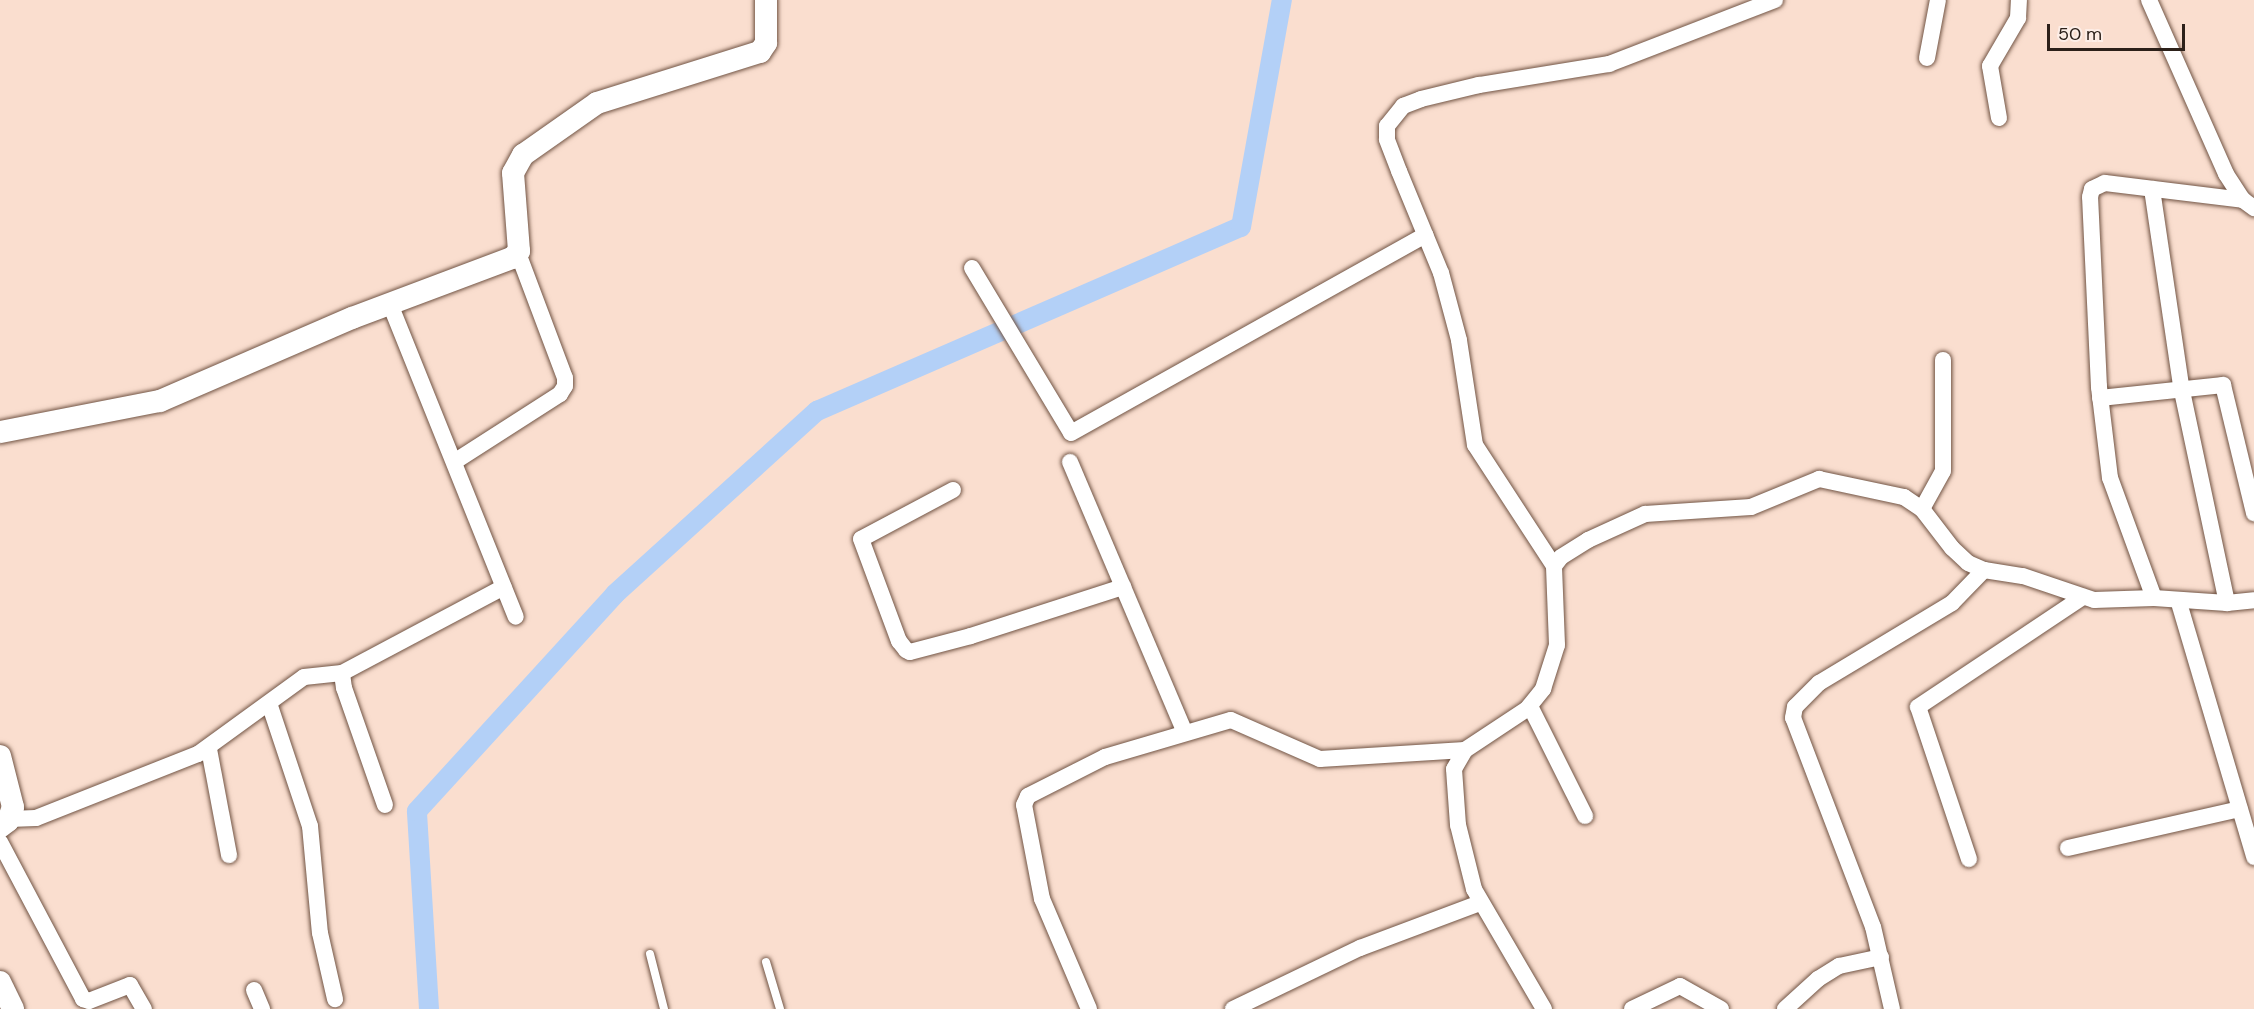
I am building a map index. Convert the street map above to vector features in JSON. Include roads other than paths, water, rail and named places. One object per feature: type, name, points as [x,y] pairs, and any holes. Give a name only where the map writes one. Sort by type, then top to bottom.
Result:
[{"type":"street","points":[[454,462],[560,394],[565,386],[518,253],[513,174],[523,155],[597,103],[760,52],[766,43],[766,0]]},
{"type":"street","points":[[1544,1009],[1480,903],[1458,825],[1454,769],[1465,750],[1530,706],[1543,689],[1557,645],[1554,566],[1475,445],[1459,340],[1425,235],[1387,138],[1390,120],[1403,106],[1479,85],[1610,64],[1775,0]]},
{"type":"street","points":[[1927,58],[1938,0]]},
{"type":"street","points":[[1999,117],[1990,66],[2018,18],[2019,0]]},
{"type":"street","points":[[2149,0],[2226,174],[2248,204]]},
{"type":"street","points":[[2154,598],[2110,478],[2100,398],[2092,189],[2105,183],[2248,204]]},
{"type":"street","points":[[2152,189],[2182,388],[2227,603]]},
{"type":"street","points":[[972,268],[1071,433],[1425,235]]},
{"type":"street","points":[[0,432],[160,401],[518,253]]},
{"type":"street","points":[[390,304],[516,617]]},
{"type":"street","points":[[1922,509],[1944,471],[1943,360]]},
{"type":"street","points":[[2100,398],[2209,383],[2223,385],[2254,513]]},
{"type":"street","points":[[1070,462],[1185,733]]},
{"type":"street","points":[[1554,566],[1561,557],[1627,520],[1646,514],[1751,507],[1819,479],[1904,497],[1922,509],[1952,549],[1968,563],[1984,570],[2031,578],[2083,597],[2154,598],[2179,603],[2227,603],[2254,600]]},
{"type":"street","points":[[953,490],[861,539],[899,642],[906,650],[971,636],[1123,587]]},
{"type":"street","points":[[1892,1009],[1873,927],[1793,718],[1795,707],[1819,683],[1952,603],[1984,570]]},
{"type":"street","points":[[4,823],[36,818],[208,749],[307,675],[342,673],[504,587]]},
{"type":"street","points":[[1969,859],[1918,707],[2083,597]]},
{"type":"street","points":[[2179,603],[2254,857]]},
{"type":"street","points":[[342,673],[344,687],[385,805]]},
{"type":"street","points":[[270,703],[310,826],[320,933],[335,999]]},
{"type":"street","points":[[1530,706],[1585,816]]},
{"type":"street","points":[[1089,1009],[1042,899],[1025,800],[1096,760],[1234,720],[1320,759],[1465,750]]},
{"type":"street","points":[[208,749],[230,855]]},
{"type":"street","points":[[0,756],[13,807],[4,823]]},
{"type":"street","points":[[2068,848],[2240,809]]},
{"type":"street","points":[[0,842],[86,1005],[130,985],[144,1009]]},
{"type":"street","points":[[1233,1009],[1369,944],[1480,903]]},
{"type":"street","points":[[1785,1009],[1818,979],[1839,966],[1881,957]]},
{"type":"street","points":[[0,982],[13,1009]]},
{"type":"street","points":[[1632,1009],[1680,986],[1721,1009]]},
{"type":"street","points":[[255,990],[262,1009]]},
{"type":"lane","points":[[650,954],[664,1009]]},
{"type":"lane","points":[[766,962],[780,1009]]},
{"type":"waterway","points":[[429,1009],[417,811],[615,594],[817,411],[1241,227],[1282,0]]}]
